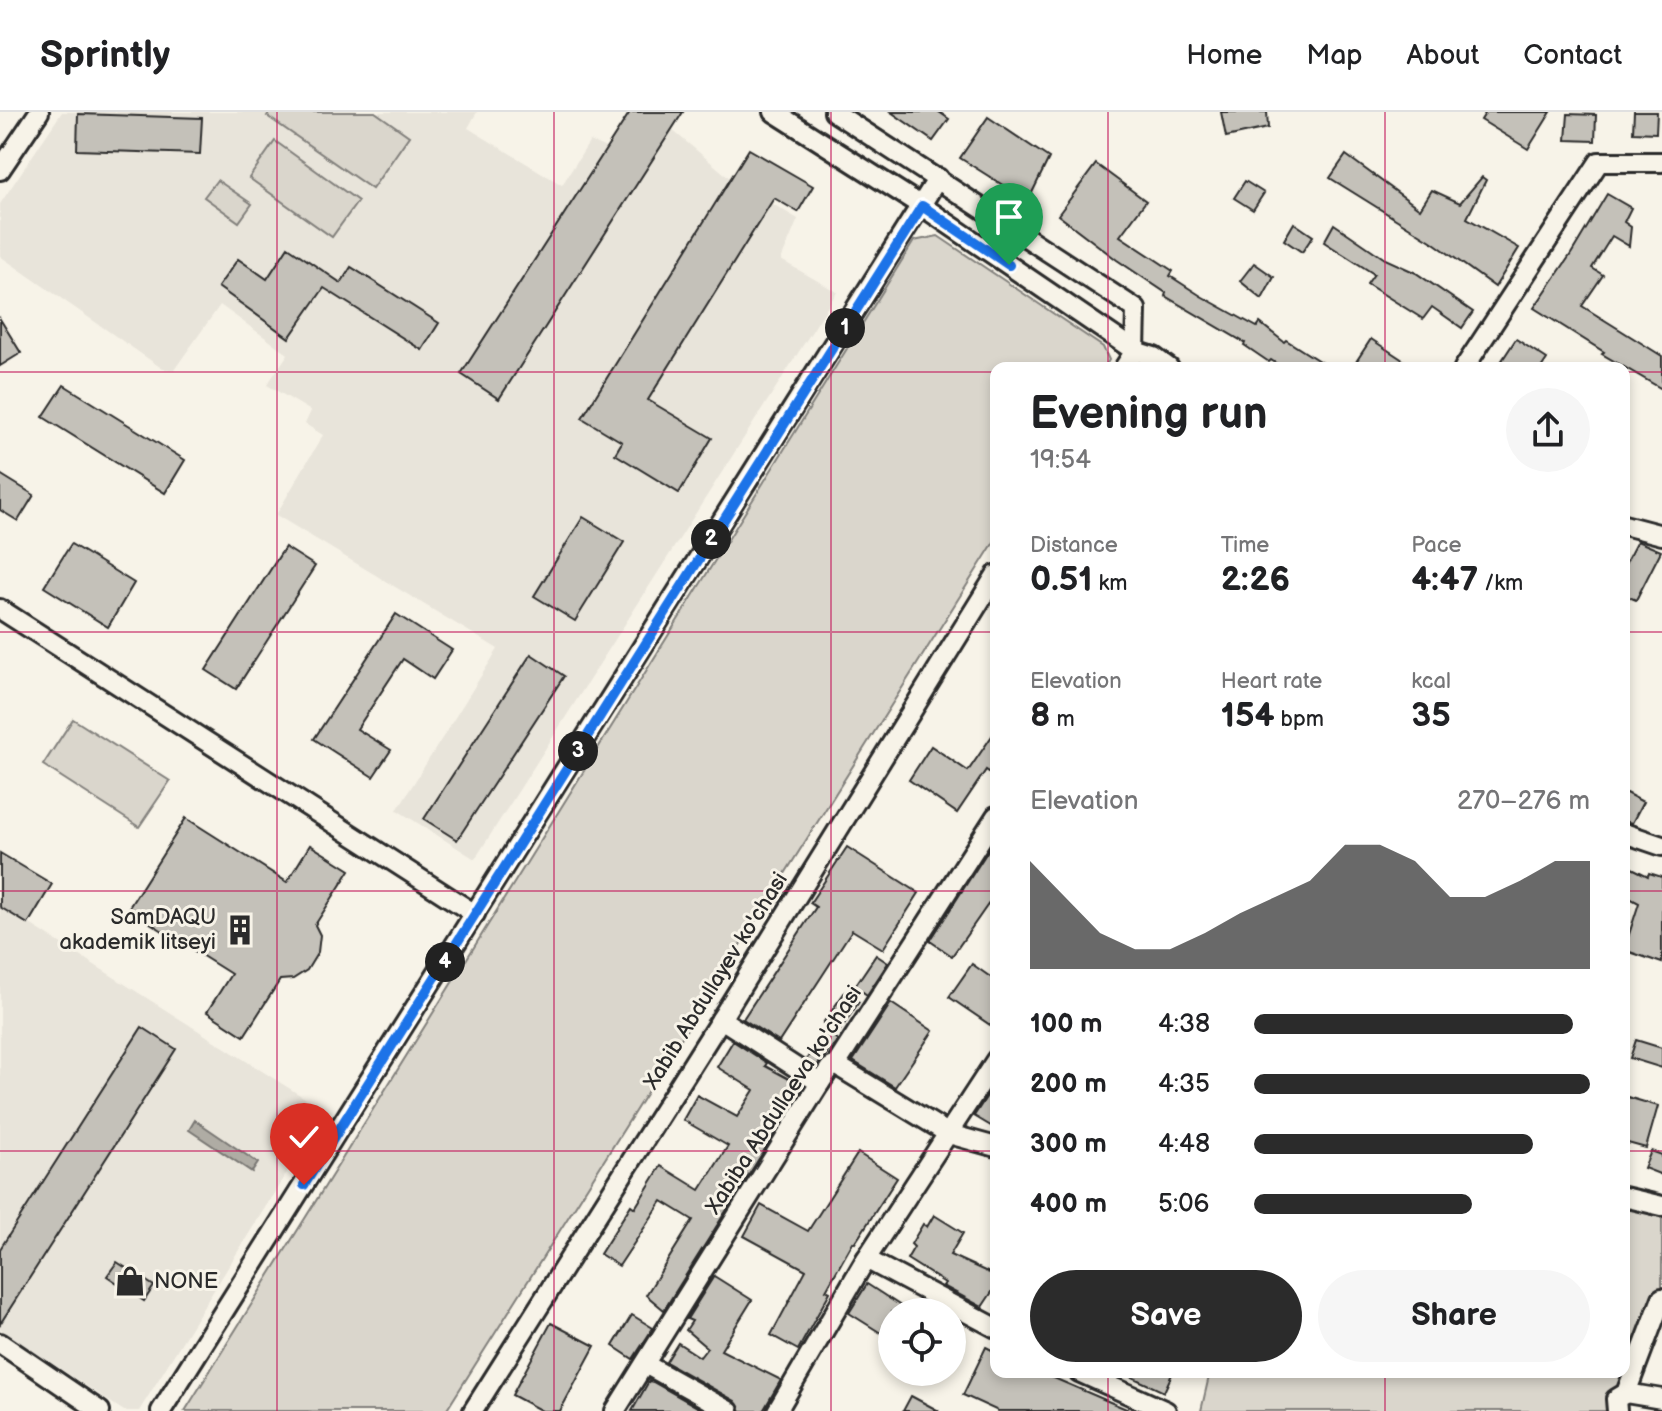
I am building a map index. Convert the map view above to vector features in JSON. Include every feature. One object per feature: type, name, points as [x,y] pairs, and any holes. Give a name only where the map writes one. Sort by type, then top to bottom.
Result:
[{"type":"street","points":[[0,170],[39,112]]},
{"type":"street","points":[[774,112],[922,206],[1135,351],[1161,362]]},
{"type":"street","points":[[834,112],[857,118],[938,178],[1136,309],[1135,351],[1128,362]]},
{"type":"street","points":[[1468,362],[1599,162],[1662,162]]},
{"type":"street","points":[[161,1411],[938,178]]},
{"type":"street","points":[[1630,527],[1662,535]]},
{"type":"street","name":"Xabib Abdullayev ko'chasi","points":[[473,1411],[990,585]]},
{"type":"street","points":[[0,609],[475,914]]},
{"type":"street","name":"Xabiba Abdullaeva ko'chasi","points":[[615,1411],[820,1083],[830,1068],[836,1065],[990,825]]},
{"type":"street","points":[[1630,835],[1662,846]]},
{"type":"street","points":[[721,1019],[820,1083]]},
{"type":"street","points":[[836,1065],[949,1134],[990,1145]]},
{"type":"street","points":[[777,1411],[866,1259],[990,1069]]},
{"type":"street","points":[[1630,1198],[1662,1206]]},
{"type":"street","points":[[866,1259],[990,1325]]},
{"type":"street","points":[[1617,1411],[1616,1399],[1626,1393],[1662,1298]]},
{"type":"street","points":[[0,1343],[100,1411]]},
{"type":"street","points":[[645,1364],[729,1411]]},
{"type":"street","points":[[1092,1378],[1166,1411]]},
{"type":"street","points":[[1626,1393],[1662,1399]]},
{"type":"shaded area","points":[[62,112],[477,112],[468,128],[562,185],[590,141],[606,148],[630,112],[674,112],[681,116],[672,130],[731,179],[798,219],[781,260],[837,292],[475,859],[397,810],[498,649],[276,515],[323,435],[305,424],[311,411],[267,385],[288,354],[220,305],[174,370],[163,369],[0,256],[0,204]]},
{"type":"shaded area","points":[[270,112],[375,112],[409,136],[372,189],[267,116]]},
{"type":"shaded area","points":[[275,141],[358,201],[332,237],[249,178]]},
{"type":"shaded area","points":[[217,180],[252,204],[239,222],[204,197]]},
{"type":"shaded area","points":[[938,236],[1103,347],[1109,360],[990,362],[990,549],[446,1411],[185,1411],[914,241]]},
{"type":"shaded area","points":[[73,719],[170,781],[139,827],[43,765]]},
{"type":"shaded area","points":[[0,905],[325,1111],[139,1411],[124,1411],[0,1329]]},
{"type":"shaded area","points":[[195,1120],[258,1163],[252,1172],[189,1130]]},
{"type":"shaded area","points":[[1630,1198],[1662,1206],[1662,1296],[1630,1378]]},
{"type":"shaded area","points":[[1209,1378],[1630,1378],[1617,1411],[1201,1411]]},
{"type":"building","points":[[630,112],[683,112],[499,399],[461,374]]},
{"type":"building","points":[[891,112],[939,112],[949,119],[933,141]]},
{"type":"building","points":[[1221,112],[1267,112],[1268,128],[1226,137]]},
{"type":"building","points":[[1486,112],[1551,112],[1528,149],[1481,120]]},
{"type":"building","points":[[1634,112],[1657,112],[1656,133],[1633,132]]},
{"type":"building","points":[[78,114],[202,118],[200,154],[77,150]]},
{"type":"building","points":[[1568,114],[1596,115],[1595,141],[1566,140]]},
{"type":"building","points":[[988,117],[1049,158],[1028,201],[960,158]]},
{"type":"building","points":[[749,149],[813,186],[798,212],[774,198],[648,400],[712,438],[679,493],[615,454],[622,442],[582,418]]},
{"type":"building","points":[[1346,155],[1420,209],[1432,190],[1460,203],[1482,177],[1486,180],[1467,218],[1519,248],[1495,287],[1431,241],[1330,178]]},
{"type":"building","points":[[1096,164],[1146,201],[1120,236],[1173,271],[1170,276],[1201,296],[1257,327],[1260,323],[1284,342],[1286,340],[1321,362],[1269,362],[1245,343],[1165,296],[1166,293],[1058,215]]},
{"type":"building","points":[[1245,181],[1264,193],[1253,210],[1234,198]]},
{"type":"building","points":[[1607,194],[1631,208],[1624,222],[1631,227],[1629,246],[1612,236],[1592,268],[1603,275],[1582,306],[1662,356],[1662,389],[1630,370],[1630,362],[1616,362],[1534,308]]},
{"type":"building","points":[[1294,223],[1313,236],[1302,252],[1284,240]]},
{"type":"building","points":[[1334,224],[1385,259],[1416,273],[1473,312],[1462,328],[1432,307],[1423,319],[1367,284],[1374,274],[1324,242]]},
{"type":"building","points":[[288,247],[341,283],[351,267],[439,323],[422,350],[324,288],[289,338],[218,287],[238,259],[267,279]]},
{"type":"building","points":[[1254,263],[1274,277],[1262,299],[1240,281]]},
{"type":"building","points":[[0,319],[21,353],[0,366]]},
{"type":"building","points":[[1371,339],[1406,362],[1356,362]]},
{"type":"building","points":[[1516,339],[1547,359],[1545,362],[1501,362]]},
{"type":"building","points":[[64,385],[185,460],[165,493],[43,417]]},
{"type":"building","points":[[0,474],[34,495],[18,521],[0,510]]},
{"type":"building","points":[[583,517],[624,542],[575,621],[534,596]]},
{"type":"building","points":[[1637,541],[1661,551],[1636,600],[1630,598],[1630,554]]},
{"type":"building","points":[[71,544],[134,583],[108,627],[44,587]]},
{"type":"building","points":[[285,547],[315,566],[236,689],[206,670]]},
{"type":"building","points":[[396,614],[452,650],[433,679],[403,659],[357,729],[391,750],[373,777],[314,739]]},
{"type":"building","points":[[531,654],[564,676],[457,840],[424,819]]},
{"type":"building","points":[[990,739],[990,773],[986,770],[957,813],[909,780],[931,746],[968,771]]},
{"type":"building","points":[[1630,795],[1643,802],[1630,822]]},
{"type":"building","name":"SamDAQU akademik litseyi","points":[[186,818],[287,882],[310,845],[350,870],[315,925],[320,935],[318,952],[307,970],[293,979],[280,980],[244,1036],[207,1012],[231,974],[128,909]]},
{"type":"building","points":[[847,847],[919,893],[883,949],[852,930],[779,1042],[743,1019],[816,907],[810,903]]},
{"type":"building","points":[[990,847],[990,902],[952,956],[930,941]]},
{"type":"building","points":[[0,853],[52,884],[28,924],[0,907]]},
{"type":"building","points":[[1630,867],[1648,876],[1649,873],[1662,877],[1662,963],[1630,952],[1630,931],[1639,903],[1630,898]]},
{"type":"building","points":[[876,955],[888,963],[867,995],[855,986]]},
{"type":"building","points":[[972,964],[990,977],[990,1025],[949,997]]},
{"type":"building","points":[[845,992],[859,1002],[838,1033],[823,1023]]},
{"type":"building","points":[[891,1003],[933,1031],[895,1087],[853,1061]]},
{"type":"building","points":[[142,1027],[176,1049],[0,1324],[0,1249]]},
{"type":"building","points":[[825,1032],[838,1040],[817,1066],[806,1060]]},
{"type":"building","points":[[1636,1040],[1662,1048],[1662,1068],[1630,1058]]},
{"type":"building","points":[[733,1041],[767,1063],[765,1066],[804,1087],[664,1310],[646,1295],[693,1220],[662,1201],[619,1266],[600,1254],[631,1205],[635,1208],[661,1166],[700,1190],[728,1146],[683,1120],[697,1095],[737,1117],[754,1090],[717,1067]]},
{"type":"building","points":[[990,1091],[990,1125],[974,1116]]},
{"type":"building","points":[[1630,1098],[1658,1106],[1646,1148],[1630,1144]]},
{"type":"building","points":[[1651,1151],[1662,1155],[1662,1175],[1644,1168]]},
{"type":"building","points":[[858,1153],[897,1178],[853,1242],[798,1350],[771,1335],[806,1270],[744,1236],[761,1205],[808,1231]]},
{"type":"building","points":[[934,1215],[963,1233],[950,1255],[990,1273],[990,1295],[982,1307],[943,1286],[945,1283],[907,1259],[914,1247],[911,1244],[923,1224],[927,1227]]},
{"type":"building","name":"NONE","points":[[117,1262],[154,1286],[144,1301],[107,1276]]},
{"type":"building","points":[[714,1276],[752,1300],[721,1350],[781,1380],[763,1411],[741,1411],[735,1401],[666,1362],[678,1343],[700,1357],[707,1348],[686,1330],[692,1321],[687,1319]]},
{"type":"building","points":[[867,1284],[888,1298],[878,1298],[878,1331],[849,1313]]},
{"type":"building","points":[[632,1315],[653,1328],[633,1359],[613,1346]]},
{"type":"building","points":[[551,1323],[595,1346],[560,1411],[542,1411],[512,1395]]},
{"type":"building","points":[[986,1347],[990,1349],[990,1378],[1054,1378],[1131,1411],[998,1411],[963,1395]]},
{"type":"building","points":[[1134,1378],[1170,1378],[1164,1392]]},
{"type":"building","points":[[649,1381],[653,1382],[704,1411],[632,1411]]},
{"type":"building","points":[[911,1396],[939,1411],[903,1411]]},
{"type":"place","name":"SamDAQU akademik litseyi","points":[[240,930]]},
{"type":"place","name":"NONE","points":[[130,1281]]},
{"type":"route","points":[[304,1185],[922,206],[1009,265]]}]
